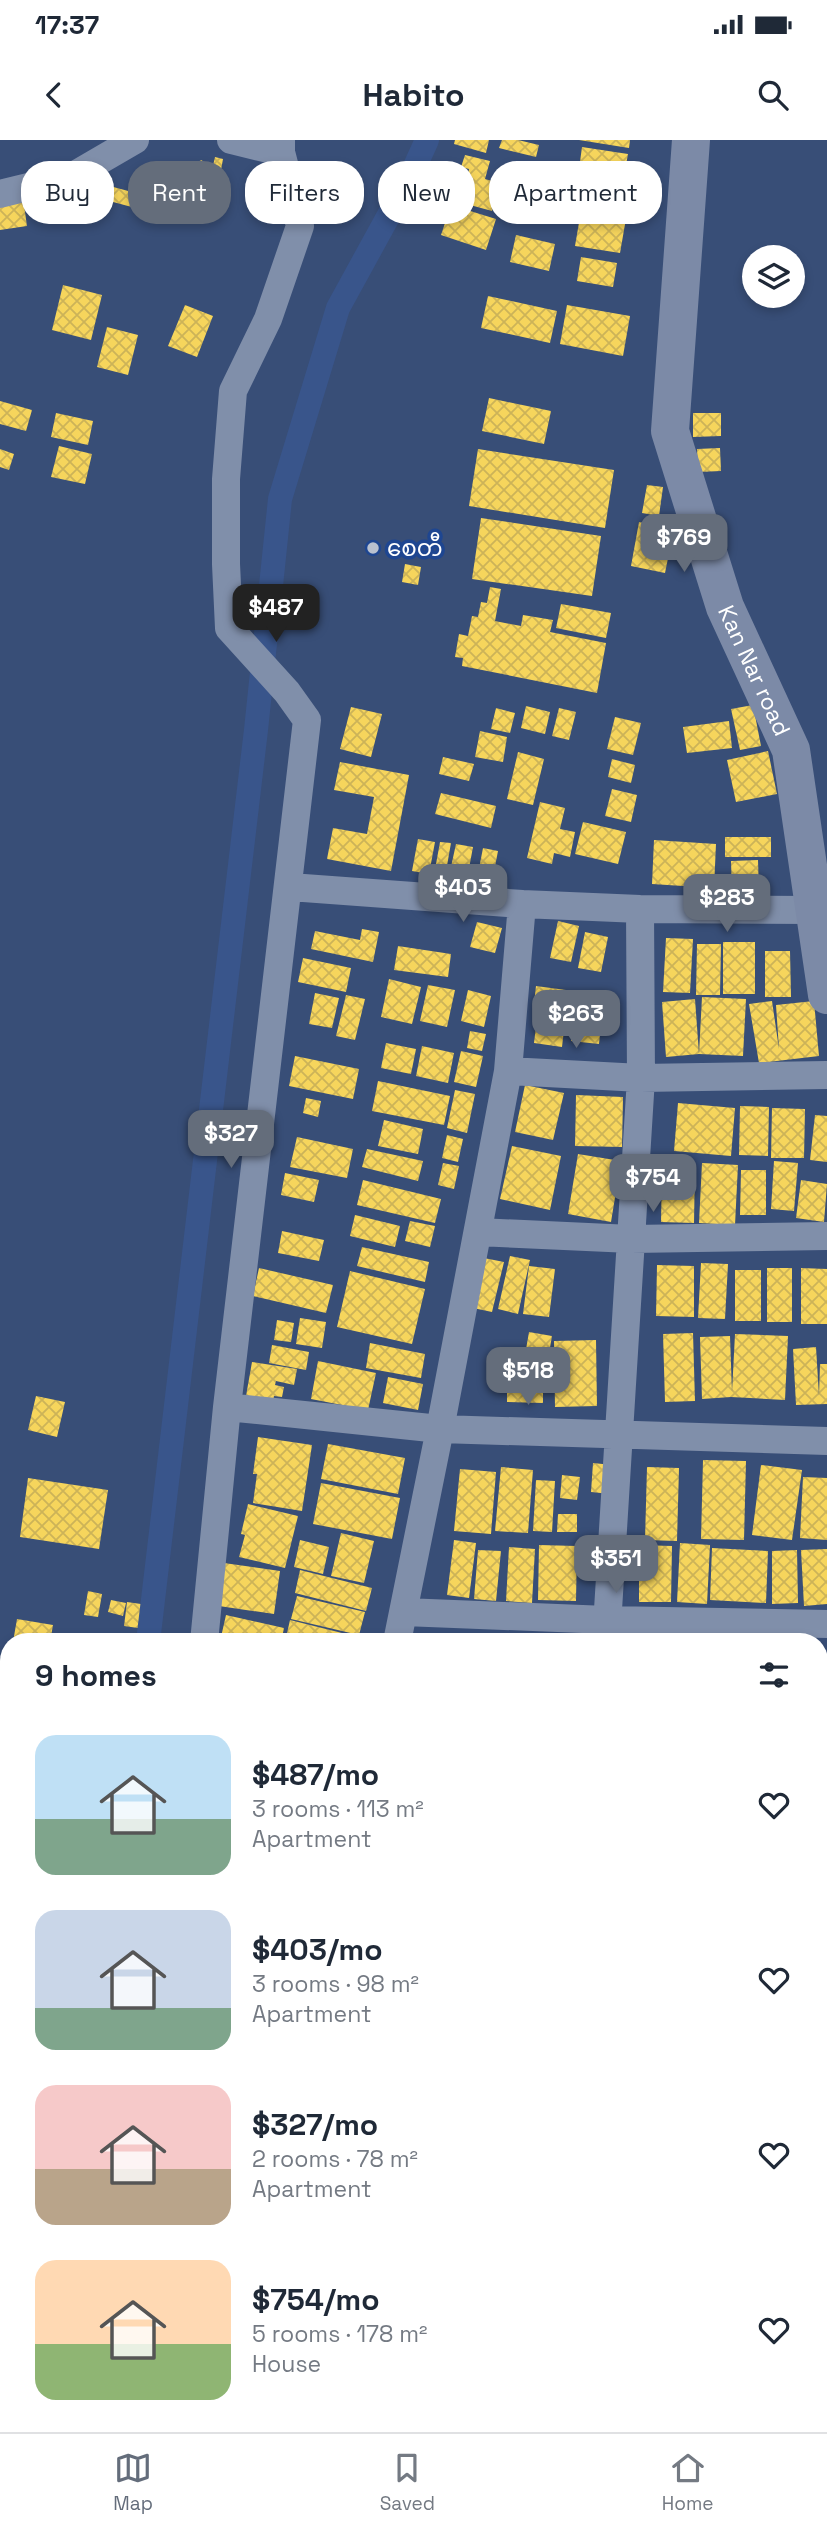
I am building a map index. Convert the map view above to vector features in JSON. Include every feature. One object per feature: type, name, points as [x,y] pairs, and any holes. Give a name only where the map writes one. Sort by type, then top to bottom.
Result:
[{"type":"street","points":[[0,194],[73,176],[135,140]]},
{"type":"street","points":[[205,1633],[227,1407],[290,887],[307,720],[287,692],[229,628],[226,479],[233,390],[268,319],[300,226],[281,146],[231,140]]},
{"type":"street","name":"Kan Nar road","points":[[691,140],[670,430],[725,607],[791,750],[827,995]]},
{"type":"street","points":[[290,887],[522,904],[640,909],[814,910]]},
{"type":"street","points":[[399,1633],[508,1071],[522,904]]},
{"type":"street","points":[[607,1631],[641,1078],[640,909]]},
{"type":"street","points":[[508,1071],[641,1078],[827,1075]]},
{"type":"street","points":[[478,1232],[631,1238],[827,1236]]},
{"type":"street","points":[[227,1407],[440,1429],[827,1441]]},
{"type":"street","points":[[404,1612],[607,1631],[827,1623]]},
{"type":"building: Homes","points":[[455,140],[489,140],[486,153],[454,144]]},
{"type":"building: Homes","points":[[502,140],[518,140],[539,145],[536,157],[499,148]]},
{"type":"building: Homes","points":[[579,140],[630,140],[629,148]]},
{"type":"building: Homes","points":[[582,147],[628,154],[627,161],[580,161]]},
{"type":"building: Homes","points":[[465,155],[490,161],[485,179],[489,180],[489,210],[475,206],[475,161],[463,161]]},
{"type":"building: Homes","points":[[114,187],[128,191],[128,206],[114,202]]},
{"type":"building: Homes","points":[[21,198],[21,224],[27,226],[0,230],[0,201]]},
{"type":"building: Homes","points":[[475,212],[489,217],[489,224],[494,224],[486,250],[441,235],[445,224],[475,224]]},
{"type":"building: Homes","points":[[579,224],[625,224],[620,253],[575,246]]},
{"type":"building: Homes","points":[[516,235],[555,244],[549,271],[510,262]]},
{"type":"building: Homes","points":[[581,257],[617,263],[613,287],[577,281]]},
{"type":"building: Homes","points":[[63,285],[102,295],[91,340],[52,330]]},
{"type":"building: Homes","points":[[488,296],[557,311],[550,343],[481,328]]},
{"type":"building: Homes","points":[[185,305],[213,316],[197,357],[168,346]]},
{"type":"building: Homes","points":[[567,305],[630,316],[623,356],[560,344]]},
{"type":"building: Homes","points":[[107,327],[138,335],[128,375],[97,367]]},
{"type":"building: Homes","points":[[489,398],[551,411],[544,444],[482,431]]},
{"type":"building: Homes","points":[[0,401],[32,410],[26,431],[0,424]]},
{"type":"building: Homes","points":[[56,413],[93,421],[88,445],[51,437]]},
{"type":"building: Homes","points":[[693,413],[721,413],[721,436],[693,437]]},
{"type":"building: Homes","points":[[59,446],[92,454],[85,484],[51,477]]},
{"type":"building: Homes","points":[[720,448],[721,471],[698,472],[697,449]]},
{"type":"building: Homes","points":[[0,449],[14,454],[9,470],[0,467]]},
{"type":"building: Homes","points":[[478,449],[614,470],[605,528],[469,506]]},
{"type":"building: Homes","points":[[647,485],[663,487],[659,516],[642,513]]},
{"type":"building: Homes","points":[[481,518],[601,536],[592,596],[472,579]]},
{"type":"building: Homes","points":[[639,522],[674,529],[665,573],[631,566]]},
{"type":"building: Homes","points":[[405,564],[421,567],[418,585],[402,582]]},
{"type":"building: Homes","points":[[490,587],[501,589],[495,621],[521,626],[523,615],[553,620],[550,632],[606,643],[597,693],[462,666],[463,658],[455,657],[459,634],[468,636],[472,616],[478,617],[481,602],[487,603]]},
{"type":"building: Homes","points":[[561,604],[611,613],[606,638],[556,628]]},
{"type":"building: Homes","points":[[753,705],[761,746],[740,750],[731,709]]},
{"type":"building: Homes","points":[[526,706],[550,712],[545,734],[521,728]]},
{"type":"building: Homes","points":[[351,707],[382,714],[371,757],[340,749]]},
{"type":"building: Homes","points":[[496,708],[515,713],[510,733],[491,729]]},
{"type":"building: Homes","points":[[559,708],[576,712],[569,740],[552,736]]},
{"type":"building: Homes","points":[[615,717],[641,723],[633,755],[607,749]]},
{"type":"building: Homes","points":[[729,721],[732,748],[687,753],[683,727]]},
{"type":"building: Homes","points":[[480,731],[507,737],[503,762],[475,757]]},
{"type":"building: Homes","points":[[768,751],[777,794],[736,802],[727,760]]},
{"type":"building: Homes","points":[[518,752],[544,759],[533,805],[507,799]]},
{"type":"building: Homes","points":[[443,757],[474,764],[469,781],[439,774]]},
{"type":"building: Homes","points":[[612,759],[635,765],[631,783],[608,777]]},
{"type":"building: Homes","points":[[340,762],[409,775],[391,871],[327,859],[333,828],[367,834],[374,797],[334,790]]},
{"type":"building: Homes","points":[[612,789],[637,795],[631,822],[605,816]]},
{"type":"building: Homes","points":[[441,793],[496,806],[491,828],[435,814]]},
{"type":"building: Homes","points":[[540,802],[565,808],[560,829],[575,832],[570,857],[554,853],[552,864],[527,858]]},
{"type":"building: Homes","points":[[583,822],[626,832],[618,864],[575,854]]},
{"type":"building: Homes","points":[[725,837],[771,837],[771,857],[725,857]]},
{"type":"building: Homes","points":[[418,839],[435,842],[429,874],[412,871]]},
{"type":"building: Homes","points":[[654,840],[716,844],[714,888],[652,884]]},
{"type":"building: Homes","points":[[440,842],[451,843],[445,877],[434,875]]},
{"type":"building: Homes","points":[[456,844],[473,847],[467,879],[449,876]]},
{"type":"building: Homes","points":[[483,848],[498,851],[492,882],[477,879]]},
{"type":"building: Homes","points":[[758,860],[759,893],[732,894],[731,861]]},
{"type":"building: Homes","points":[[558,921],[579,926],[571,962],[550,958]]},
{"type":"building: Homes","points":[[477,922],[502,928],[495,953],[470,947]]},
{"type":"building: Homes","points":[[362,929],[379,932],[373,962],[311,949],[315,931],[360,940]]},
{"type":"building: Homes","points":[[585,932],[608,937],[601,972],[578,968]]},
{"type":"building: Homes","points":[[666,938],[693,939],[690,993],[663,992]]},
{"type":"building: Homes","points":[[723,942],[755,942],[755,994],[723,994]]},
{"type":"building: Homes","points":[[697,944],[721,944],[720,995],[696,995]]},
{"type":"building: Homes","points":[[398,946],[451,954],[448,977],[394,970]]},
{"type":"building: Homes","points":[[765,951],[790,951],[791,997],[765,997]]},
{"type":"building: Homes","points":[[303,958],[351,968],[346,992],[298,982]]},
{"type":"building: Homes","points":[[389,979],[421,987],[412,1024],[381,1017]]},
{"type":"building: Homes","points":[[428,985],[455,990],[447,1027],[420,1021]]},
{"type":"building: Homes","points":[[536,986],[566,990],[564,1006],[534,1003]]},
{"type":"building: Homes","points":[[468,990],[491,996],[484,1027],[461,1021]]},
{"type":"building: Homes","points":[[315,993],[339,998],[332,1028],[309,1024]]},
{"type":"building: Homes","points":[[577,994],[604,997],[599,1044],[571,1041]]},
{"type":"building: Homes","points":[[346,995],[365,999],[355,1040],[336,1036]]},
{"type":"building: Homes","points":[[702,997],[746,999],[743,1056],[699,1054]]},
{"type":"building: Homes","points":[[695,999],[699,1054],[666,1057],[662,1002]]},
{"type":"building: Homes","points":[[772,1001],[779,1049],[776,1005],[814,1001],[819,1056],[759,1063],[749,1004]]},
{"type":"building: Homes","points":[[538,1010],[566,1013],[562,1047],[534,1043]]},
{"type":"building: Homes","points":[[470,1031],[486,1034],[482,1051],[467,1048]]},
{"type":"building: Homes","points":[[386,1043],[416,1049],[411,1074],[381,1068]]},
{"type":"building: Homes","points":[[422,1046],[454,1053],[448,1083],[416,1076]]},
{"type":"building: Homes","points":[[461,1051],[483,1056],[476,1087],[454,1082]]},
{"type":"building: Homes","points":[[295,1056],[359,1069],[353,1099],[289,1086]]},
{"type":"building: Homes","points":[[378,1081],[450,1096],[444,1125],[372,1111]]},
{"type":"building: Homes","points":[[525,1085],[564,1093],[553,1140],[515,1132]]},
{"type":"building: Homes","points":[[455,1090],[475,1094],[467,1133],[447,1128]]},
{"type":"building: Homes","points":[[576,1095],[623,1097],[622,1147],[575,1146]]},
{"type":"building: Homes","points":[[306,1098],[321,1101],[318,1117],[303,1113]]},
{"type":"building: Homes","points":[[678,1103],[735,1108],[731,1156],[674,1151]]},
{"type":"building: Homes","points":[[740,1106],[769,1107],[768,1156],[739,1155]]},
{"type":"building: Homes","points":[[772,1108],[805,1109],[804,1158],[771,1158]]},
{"type":"building: Homes","points":[[815,1115],[827,1116],[827,1162],[810,1160]]},
{"type":"building: Homes","points":[[384,1120],[423,1129],[418,1154],[378,1146]]},
{"type":"building: Homes","points":[[447,1135],[463,1139],[458,1162],[442,1158]]},
{"type":"building: Homes","points":[[297,1137],[353,1149],[347,1178],[290,1167]]},
{"type":"building: Homes","points":[[512,1146],[561,1156],[550,1210],[500,1199]]},
{"type":"building: Homes","points":[[367,1149],[423,1161],[418,1181],[362,1167]]},
{"type":"building: Homes","points":[[578,1154],[621,1161],[611,1222],[568,1214]]},
{"type":"building: Homes","points":[[774,1161],[798,1163],[794,1211],[771,1209]]},
{"type":"building: Homes","points":[[443,1163],[459,1166],[454,1189],[438,1185]]},
{"type":"building: Homes","points":[[702,1163],[738,1165],[735,1225],[699,1223]]},
{"type":"building: Homes","points":[[662,1166],[695,1167],[694,1223],[661,1222]]},
{"type":"building: Homes","points":[[741,1170],[766,1170],[766,1215],[740,1215]]},
{"type":"building: Homes","points":[[285,1173],[319,1180],[314,1202],[281,1195]]},
{"type":"building: Homes","points":[[363,1180],[441,1199],[435,1223],[357,1205]]},
{"type":"building: Homes","points":[[801,1180],[827,1184],[824,1222],[796,1218]]},
{"type":"building: Homes","points":[[355,1215],[400,1226],[395,1247],[350,1236]]},
{"type":"building: Homes","points":[[410,1221],[435,1226],[430,1247],[405,1241]]},
{"type":"building: Homes","points":[[282,1231],[324,1240],[319,1261],[278,1253]]},
{"type":"building: Homes","points":[[362,1247],[429,1262],[425,1282],[357,1266]]},
{"type":"building: Homes","points":[[510,1256],[530,1260],[518,1314],[498,1309]]},
{"type":"building: Homes","points":[[484,1258],[504,1262],[492,1312],[473,1308]]},
{"type":"building: Homes","points":[[701,1263],[728,1264],[725,1319],[698,1318]]},
{"type":"building: Homes","points":[[657,1265],[694,1266],[694,1317],[656,1316]]},
{"type":"building: Homes","points":[[529,1266],[555,1269],[549,1317],[523,1314]]},
{"type":"building: Homes","points":[[259,1268],[333,1285],[326,1313],[253,1296]]},
{"type":"building: Homes","points":[[767,1268],[792,1268],[792,1322],[767,1322]]},
{"type":"building: Homes","points":[[801,1268],[827,1269],[827,1324],[801,1324]]},
{"type":"building: Homes","points":[[735,1270],[761,1270],[761,1321],[735,1321]]},
{"type":"building: Homes","points":[[350,1271],[425,1289],[412,1344],[337,1327]]},
{"type":"building: Homes","points":[[300,1318],[326,1322],[322,1348],[296,1344]]},
{"type":"building: Homes","points":[[277,1320],[294,1323],[291,1342],[274,1340]]},
{"type":"building: Homes","points":[[529,1332],[552,1336],[547,1365],[524,1361]]},
{"type":"building: Homes","points":[[693,1333],[695,1401],[665,1402],[663,1334]]},
{"type":"building: Homes","points":[[735,1334],[788,1336],[785,1400],[731,1397],[702,1399],[700,1337],[730,1336],[732,1392]]},
{"type":"building: Homes","points":[[596,1340],[597,1406],[555,1407],[554,1341]]},
{"type":"building: Homes","points":[[370,1343],[425,1354],[421,1378],[366,1368]]},
{"type":"building: Homes","points":[[272,1345],[309,1352],[306,1370],[269,1363]]},
{"type":"building: Homes","points":[[816,1347],[819,1396],[820,1364],[827,1364],[827,1404],[796,1405],[793,1349]]},
{"type":"building: Homes","points":[[318,1361],[376,1373],[368,1410],[311,1399]]},
{"type":"building: Homes","points":[[252,1362],[297,1369],[294,1385],[276,1381],[275,1385],[284,1387],[282,1397],[274,1396],[273,1401],[246,1396]]},
{"type":"building: Homes","points":[[507,1365],[543,1366],[543,1403],[507,1402]]},
{"type":"building: Homes","points":[[388,1377],[423,1384],[418,1410],[383,1403]]},
{"type":"building: Homes","points":[[36,1396],[65,1402],[57,1437],[28,1430]]},
{"type":"building: Homes","points":[[258,1437],[312,1445],[302,1511],[253,1503],[257,1474],[253,1474]]},
{"type":"building: Homes","points":[[328,1444],[405,1458],[398,1494],[321,1479]]},
{"type":"building: Homes","points":[[703,1460],[746,1461],[744,1540],[701,1539]]},
{"type":"building: Homes","points":[[593,1463],[612,1465],[610,1494],[591,1492]]},
{"type":"building: Homes","points":[[761,1465],[802,1470],[792,1540],[752,1535]]},
{"type":"building: Homes","points":[[501,1467],[533,1470],[528,1533],[495,1531]]},
{"type":"building: Homes","points":[[647,1467],[679,1468],[677,1541],[645,1540]]},
{"type":"building: Homes","points":[[460,1469],[496,1472],[491,1534],[454,1531]]},
{"type":"building: Homes","points":[[562,1475],[580,1477],[577,1500],[560,1498]]},
{"type":"building: Homes","points":[[803,1477],[827,1478],[827,1540],[800,1538]]},
{"type":"building: Homes","points":[[28,1478],[108,1490],[99,1549],[20,1537]]},
{"type":"building: Homes","points":[[536,1480],[555,1481],[552,1532],[533,1531]]},
{"type":"building: Homes","points":[[321,1483],[400,1498],[392,1539],[313,1524]]},
{"type":"building: Homes","points":[[248,1504],[298,1516],[285,1568],[239,1557],[245,1535],[241,1534]]},
{"type":"building: Homes","points":[[558,1514],[577,1514],[577,1532],[557,1532]]},
{"type":"building: Homes","points":[[341,1533],[374,1541],[364,1583],[331,1576]]},
{"type":"building: Homes","points":[[300,1540],[329,1547],[323,1574],[294,1567]]},
{"type":"building: Homes","points":[[454,1540],[476,1543],[469,1598],[447,1595]]},
{"type":"building: Homes","points":[[680,1543],[710,1545],[707,1604],[677,1602]]},
{"type":"building: Homes","points":[[539,1545],[577,1546],[576,1601],[538,1600]]},
{"type":"building: Homes","points":[[639,1545],[672,1546],[671,1602],[639,1602]]},
{"type":"building: Homes","points":[[509,1547],[535,1549],[532,1603],[506,1601]]},
{"type":"building: Homes","points":[[712,1548],[768,1551],[766,1603],[710,1600]]},
{"type":"building: Homes","points":[[827,1549],[827,1604],[804,1606],[801,1550]]},
{"type":"building: Homes","points":[[478,1550],[501,1551],[496,1601],[474,1599]]},
{"type":"building: Homes","points":[[797,1550],[798,1603],[772,1604],[772,1551]]},
{"type":"building: Homes","points":[[224,1563],[280,1571],[274,1614],[219,1606]]},
{"type":"building: Homes","points":[[300,1570],[372,1588],[366,1611],[295,1593]]},
{"type":"building: Homes","points":[[88,1591],[102,1594],[98,1617],[84,1615]]},
{"type":"building: Homes","points":[[297,1596],[365,1612],[360,1633],[291,1619]]},
{"type":"building: Homes","points":[[111,1600],[126,1603],[123,1616],[108,1612]]},
{"type":"building: Homes","points":[[127,1602],[148,1605],[145,1629],[124,1626]]},
{"type":"building: Homes","points":[[226,1615],[284,1628],[283,1633],[222,1633]]},
{"type":"building: Homes","points":[[17,1619],[53,1625],[52,1633],[15,1633]]},
{"type":"building: Homes","points":[[290,1620],[342,1633],[287,1633]]},
{"type":"waterway","points":[[149,1633],[256,730],[280,499],[338,308],[412,173],[427,140]]},
{"type":"place","name":"စေတီ","points":[[373,548]]}]
